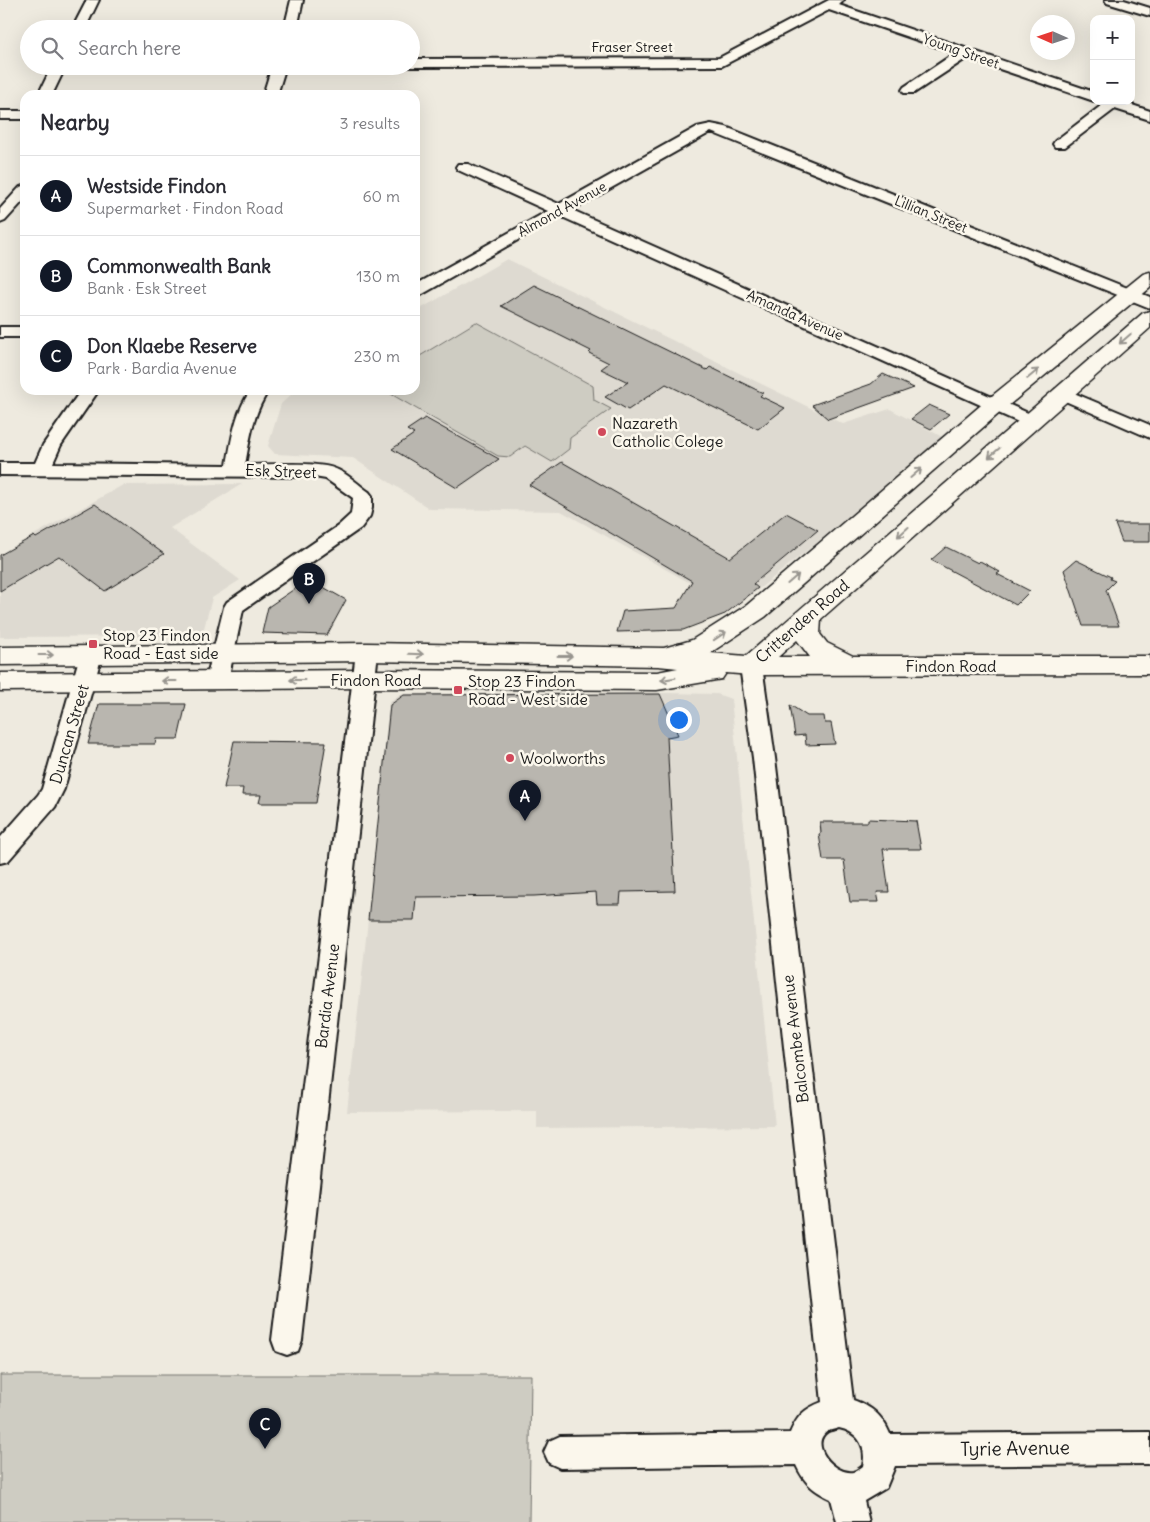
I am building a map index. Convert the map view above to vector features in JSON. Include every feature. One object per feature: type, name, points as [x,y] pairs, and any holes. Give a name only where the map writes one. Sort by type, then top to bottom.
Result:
[{"type":"main road","name":"Crittenden Road","points":[[1150,278],[995,405],[756,610],[747,635],[746,646],[751,666],[1150,317]]},
{"type":"main road","points":[[658,657],[700,647],[756,610]]},
{"type":"main road","points":[[808,617],[807,635],[812,643],[822,652],[850,665]]},
{"type":"main road","name":"Findon Road","points":[[0,656],[368,652],[658,657],[751,666],[1150,665]]},
{"type":"main road","points":[[488,680],[516,656]]},
{"type":"main road","name":"Findon Road","points":[[0,682],[363,679],[657,681],[751,666]]},
{"type":"street","points":[[83,20],[93,0]]},
{"type":"street","points":[[292,20],[298,0]]},
{"type":"street","points":[[1111,0],[1150,12]]},
{"type":"street","name":"Young Street","points":[[833,2],[965,52],[1090,96]]},
{"type":"street","name":"Fraser Street","points":[[420,63],[722,62],[833,2]]},
{"type":"street","points":[[909,90],[965,52]]},
{"type":"street","points":[[47,90],[54,75]]},
{"type":"street","points":[[272,90],[276,75]]},
{"type":"street","points":[[1060,144],[1106,105]]},
{"type":"street","points":[[1118,105],[1150,116]]},
{"type":"street","points":[[0,115],[20,115]]},
{"type":"street","name":"Almond Avenue","points":[[420,289],[702,130],[711,128]]},
{"type":"street","name":"Lillian Street","points":[[711,128],[721,130],[1150,303]]},
{"type":"street","name":"Amanda Avenue","points":[[463,167],[1031,421]]},
{"type":"street","points":[[0,218],[20,196]]},
{"type":"street","points":[[0,332],[20,332]]},
{"type":"street","points":[[1062,393],[1150,432]]},
{"type":"street","points":[[41,470],[52,445],[87,395]]},
{"type":"street","points":[[235,470],[246,413],[256,395]]},
{"type":"street","name":"Esk Street","points":[[0,469],[314,471],[332,474],[362,496],[364,505],[361,517],[345,531],[234,607],[218,680]]},
{"type":"street","name":"Bardia Avenue","points":[[287,1340],[363,679],[368,652]]},
{"type":"street","name":"Duncan Street","points":[[0,854],[47,801],[53,789],[91,655]]},
{"type":"street","name":"Balcombe Avenue","points":[[751,666],[764,758],[839,1412]]},
{"type":"street","points":[[839,1412],[861,1420],[876,1439],[880,1450],[880,1463],[876,1475],[869,1484],[858,1490],[850,1507],[834,1490],[818,1479],[807,1462],[804,1449],[806,1437],[818,1418],[839,1412]]},
{"type":"street","name":"Tyrie Avenue","points":[[880,1450],[1150,1448]]},
{"type":"street","points":[[560,1452],[804,1449]]},
{"type":"shaded area","name":"Nazareth Catholic Colege","points":[[507,259],[843,424],[890,409],[946,439],[735,608],[561,511],[430,509],[353,458],[275,454],[268,446],[281,404],[291,395],[420,395],[420,309]]},
{"type":"shaded area","points":[[476,322],[593,386],[594,400],[611,409],[570,438],[569,449],[552,462],[525,446],[510,457],[498,456],[393,395],[420,395],[420,356]]},
{"type":"shaded area","points":[[242,484],[170,528],[240,580],[212,598],[203,632],[194,636],[0,637],[0,554],[123,485]]},
{"type":"shaded area","points":[[400,694],[717,694],[731,699],[775,1126],[537,1128],[537,1111],[347,1112],[389,702]]},
{"type":"shaded area","points":[[0,1375],[531,1375],[529,1522],[0,1522]]},
{"type":"building","points":[[534,285],[707,370],[710,367],[763,393],[760,396],[785,408],[758,429],[666,384],[628,410],[605,397],[628,382],[601,369],[609,363],[589,353],[591,351],[501,306]]},
{"type":"building","points":[[883,374],[914,388],[828,419],[812,405],[871,384]]},
{"type":"building","points":[[929,405],[949,414],[931,429],[911,419]]},
{"type":"building","points":[[425,418],[499,459],[457,488],[392,449],[414,434],[407,430]]},
{"type":"building","points":[[562,462],[730,558],[786,513],[818,530],[753,584],[758,588],[725,614],[683,630],[617,632],[623,611],[676,608],[692,581],[529,485]]},
{"type":"building","points":[[95,504],[164,554],[105,591],[59,556],[0,591],[0,555],[34,536],[36,538]]},
{"type":"building","points":[[1115,524],[1150,524],[1150,542],[1122,542]]},
{"type":"building","points":[[946,547],[978,563],[980,561],[1000,572],[997,574],[1030,591],[1016,605],[931,560]]},
{"type":"building","points":[[1076,560],[1111,577],[1110,579],[1115,581],[1106,590],[1119,626],[1083,626],[1064,570]]},
{"type":"building","points":[[309,579],[346,600],[327,635],[262,633],[268,607]]},
{"type":"building","points":[[660,694],[678,735],[667,737],[675,891],[621,892],[620,904],[597,904],[596,892],[534,896],[416,897],[414,920],[368,920],[390,705],[404,695]]},
{"type":"building","points":[[99,704],[186,704],[178,739],[156,739],[155,744],[88,744]]},
{"type":"building","points":[[790,705],[807,716],[824,716],[825,723],[831,723],[835,744],[806,745],[805,735],[795,736]]},
{"type":"building","points":[[234,741],[326,742],[316,803],[259,803],[261,795],[242,795],[243,788],[224,788]]},
{"type":"building","points":[[868,819],[916,821],[921,849],[883,849],[889,892],[877,892],[879,902],[850,902],[844,860],[823,860],[819,834],[821,833],[820,822],[868,822]]},
{"type":"place","name":"Nazareth Catholic Colege","points":[[602,432]]},
{"type":"place","name":"Commonwealth Bank","points":[[309,604]]},
{"type":"place","name":"Stop 23 Findon Road - East side","points":[[93,644]]},
{"type":"place","name":"Stop 23 Findon Road - West side","points":[[458,690]]},
{"type":"place","name":"Woolworths","points":[[510,758]]},
{"type":"place","name":"Westside Findon","points":[[525,821]]},
{"type":"place","name":"Don Klaebe Reserve","points":[[265,1449]]}]
